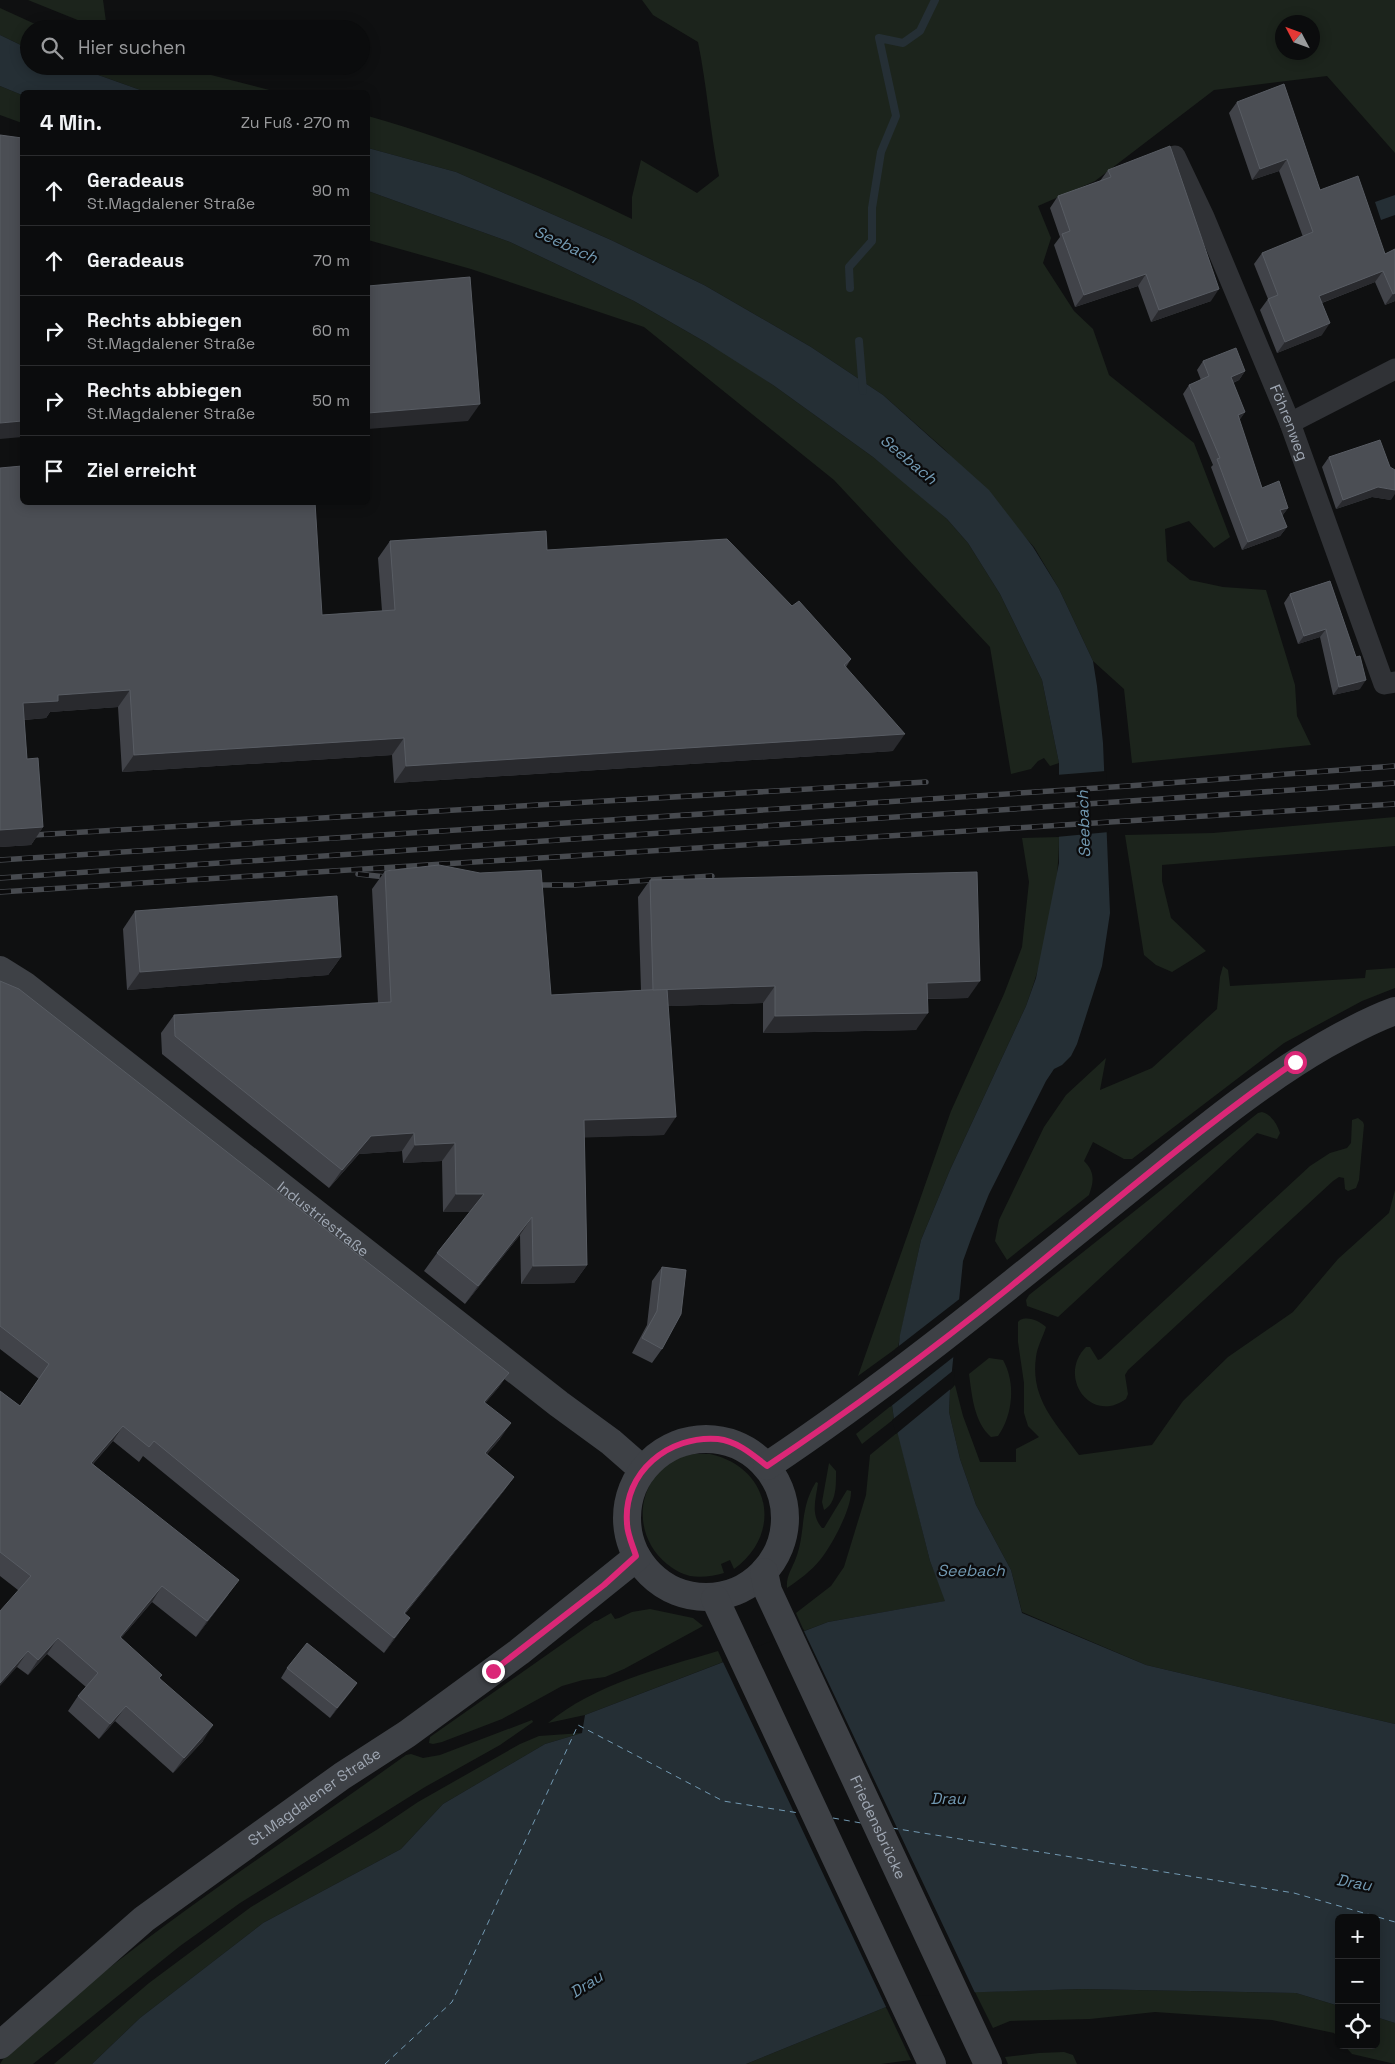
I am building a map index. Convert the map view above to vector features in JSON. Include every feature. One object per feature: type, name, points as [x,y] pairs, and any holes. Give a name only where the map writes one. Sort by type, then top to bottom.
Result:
[{"type":"street","name":"Föhrenweg","points":[[1175,156],[1204,217],[1290,423],[1384,684],[1395,682]]},
{"type":"street","points":[[1290,423],[1395,369]]},
{"type":"street","name":"Industriestraße","points":[[0,970],[24,985],[559,1404],[611,1442],[642,1470]]},
{"type":"street","points":[[767,1466],[846,1413],[1008,1288],[1250,1094],[1295,1062],[1370,1020],[1395,1010]]},
{"type":"street","points":[[719,1606],[738,1591],[766,1581],[783,1537],[786,1514],[777,1481],[767,1466],[745,1448],[718,1439],[681,1442],[657,1455],[642,1470],[629,1498],[627,1524],[636,1556],[646,1570],[663,1585],[719,1606],[932,2064]]},
{"type":"street","name":"St.Magdalener Straße","points":[[0,2045],[144,1919],[342,1776],[407,1734],[519,1652],[636,1556]]},
{"type":"street","name":"Friedensbrücke","points":[[766,1581],[988,2064]]},
{"type":"shaded area","points":[[28,0],[103,0],[106,20],[78,20]]},
{"type":"shaded area","points":[[642,0],[1395,0],[1395,153],[1327,76],[1214,90],[1095,181],[1038,206],[1051,238],[1043,263],[1074,311],[1093,329],[1109,375],[1194,443],[1230,537],[1214,548],[1189,521],[1165,529],[1167,561],[1190,580],[1223,587],[1266,590],[1295,685],[1297,716],[1311,745],[1132,763],[1124,689],[1093,661],[1059,589],[1034,547],[944,449],[883,395],[811,347],[704,285],[611,240],[456,172],[370,149],[370,117],[469,149],[568,189],[632,219],[632,197],[641,160],[697,193],[719,176],[698,42],[653,15]]},
{"type":"shaded area","points":[[0,8],[26,20],[20,20],[20,45],[0,35]]},
{"type":"shaded area","points":[[98,75],[211,75],[269,90],[140,90]]},
{"type":"shaded area","points":[[0,86],[20,94],[20,122],[0,115]]},
{"type":"shaded area","points":[[370,192],[510,242],[634,301],[733,358],[873,457],[913,489],[947,519],[968,543],[1000,594],[1042,680],[1059,763],[1050,766],[1044,758],[1038,761],[1031,769],[1011,774],[990,647],[834,480],[644,327],[471,269],[370,241]]},
{"type":"shaded area","points":[[1395,817],[1395,846],[1162,865],[1162,881],[1171,918],[1206,951],[1172,972],[1156,965],[1144,955],[1125,835],[1213,833]]},
{"type":"shaded area","points":[[1059,837],[1057,879],[1050,923],[1026,1006],[950,1170],[921,1240],[898,1347],[858,1376],[951,1111],[1004,994],[1022,947],[1029,882],[1022,838]]},
{"type":"shaded area","points":[[1223,966],[1228,970],[1230,986],[1365,978],[1366,970],[1395,968],[1395,988],[1362,1001],[1284,1043],[1132,1159],[1124,1159],[1093,1142],[1084,1161],[1092,1173],[1092,1185],[1089,1195],[1007,1260],[995,1241],[999,1220],[1044,1127],[1066,1095],[1106,1058],[1100,1090],[1152,1068],[1217,1009]]},
{"type":"shaded area","points":[[1262,1112],[1269,1115],[1276,1123],[1280,1133],[1277,1139],[1257,1133],[1058,1317],[1027,1306],[1026,1300],[1029,1295],[1258,1113]]},
{"type":"shaded area","points":[[1358,1118],[1364,1125],[1359,1180],[1356,1188],[1348,1191],[1345,1189],[1344,1178],[1339,1177],[1333,1181],[1128,1370],[1125,1375],[1128,1394],[1126,1399],[1113,1405],[1100,1406],[1090,1402],[1082,1394],[1076,1383],[1075,1371],[1078,1359],[1086,1347],[1090,1347],[1098,1360],[1101,1359],[1310,1166],[1330,1153],[1347,1148],[1351,1143],[1352,1120]]},
{"type":"shaded area","points":[[1395,1190],[1395,1724],[1146,1665],[1022,1612],[1011,1570],[976,1505],[960,1459],[949,1412],[950,1390],[955,1385],[963,1416],[980,1462],[1016,1462],[1016,1449],[1039,1437],[1028,1426],[1024,1413],[1024,1383],[1018,1342],[1018,1322],[1023,1319],[1034,1320],[1046,1327],[1036,1357],[1035,1372],[1041,1398],[1054,1421],[1079,1455],[1152,1445],[1183,1401],[1228,1357],[1293,1312],[1338,1259],[1389,1213]]},
{"type":"shaded area","points":[[989,1358],[1003,1360],[1010,1379],[1011,1389],[1010,1409],[1003,1428],[998,1436],[991,1437],[985,1431],[977,1416],[969,1374]]},
{"type":"shaded area","points":[[892,1405],[894,1419],[862,1444],[856,1434]]},
{"type":"shaded area","points":[[898,1432],[930,1561],[946,1601],[828,1622],[804,1631],[796,1613],[831,1586],[844,1567],[866,1495],[870,1455]]},
{"type":"shaded area","points":[[710,1454],[730,1461],[746,1472],[757,1487],[763,1503],[764,1520],[760,1538],[750,1554],[734,1569],[730,1560],[721,1564],[724,1573],[699,1577],[690,1576],[672,1568],[655,1552],[647,1537],[643,1522],[643,1507],[647,1492],[654,1478],[665,1466],[683,1456]]},
{"type":"shaded area","points":[[829,1463],[836,1471],[836,1487],[834,1498],[824,1510],[822,1502]]},
{"type":"shaded area","points":[[816,1482],[818,1483],[815,1512],[818,1523],[822,1528],[824,1528],[847,1490],[851,1491],[848,1507],[835,1537],[820,1560],[805,1575],[787,1588],[788,1576],[799,1548],[807,1502]]},
{"type":"shaded area","points":[[650,1609],[693,1618],[703,1626],[624,1669],[605,1677],[583,1680],[562,1686],[502,1719],[442,1742],[429,1743],[430,1737],[595,1621],[611,1613],[615,1619],[632,1612]]},
{"type":"shaded area","points":[[718,1651],[723,1662],[585,1715],[548,1723],[566,1709],[607,1688],[652,1671]]},
{"type":"shaded area","points":[[532,1720],[533,1722],[500,1745],[425,1787],[240,1903],[180,1946],[33,2064],[0,2064],[33,2029],[153,1934],[406,1755],[411,1754],[423,1758],[440,1755]]},
{"type":"shaded area","points":[[582,1733],[545,1744],[443,1804],[401,1849],[263,1923],[140,2018],[92,2064],[54,2064],[149,1983],[251,1907],[378,1829],[418,1802],[520,1744],[539,1736]]},
{"type":"shaded area","points":[[1082,1989],[1296,1993],[1335,2005],[1335,2034],[1272,2020],[1155,2012],[1090,2019],[1010,2021],[993,2028],[975,1992]]},
{"type":"shaded area","points":[[886,2007],[911,2060],[881,2064],[746,2064]]},
{"type":"shaded area","points":[[1380,2018],[1395,2023],[1395,2064],[1352,2054],[1348,2049],[1380,2049]]},
{"type":"shaded area","points":[[1064,2052],[1073,2055],[1077,2064],[1008,2064],[1005,2057],[1039,2053]]},
{"type":"water","points":[[0,35],[20,45],[20,75],[98,75],[140,90],[20,90],[20,94],[0,86]]},
{"type":"water","name":"Drau","points":[[370,149],[456,172],[611,240],[704,285],[811,347],[883,395],[989,490],[1033,547],[1059,589],[1093,661],[1097,686],[1103,743],[1110,913],[1102,966],[1077,1044],[1071,1056],[1062,1065],[1054,1069],[1046,1081],[989,1194],[963,1261],[949,1412],[960,1459],[976,1505],[1011,1570],[1022,1613],[1146,1665],[1395,1724],[1395,2023],[1380,2018],[1380,1914],[1335,1914],[1335,2005],[1296,1993],[1082,1989],[918,1994],[746,2064],[92,2064],[140,2018],[263,1923],[401,1849],[443,1804],[545,1744],[582,1733],[585,1715],[828,1622],[945,1601],[930,1561],[892,1405],[900,1335],[921,1240],[950,1170],[1026,1006],[1036,978],[1059,863],[1059,763],[1042,680],[1000,594],[968,543],[947,519],[873,457],[773,385],[707,343],[634,301],[510,242],[370,192]]},
{"type":"water","points":[[1395,195],[1395,215],[1381,220],[1375,202]]},
{"type":"pier","points":[[1106,771],[1109,832],[1056,837],[1056,775]]},
{"type":"pier","points":[[962,1297],[956,1355],[890,1407],[895,1349]]},
{"type":"pier","points":[[955,1369],[953,1387],[896,1434],[892,1420]]},
{"type":"pier","points":[[803,1629],[976,1995],[918,1996],[887,2009],[722,1660]]},
{"type":"building","points":[[1284,84],[1320,190],[1358,176],[1385,254],[1395,249],[1395,293],[1393,294],[1383,271],[1319,296],[1330,323],[1285,342],[1268,299],[1278,295],[1262,253],[1313,232],[1287,159],[1260,169],[1237,102]]},
{"type":"building","points":[[0,135],[20,138],[20,421],[0,423]]},
{"type":"building","points":[[1170,146],[1219,289],[1159,310],[1146,274],[1084,295],[1062,234],[1070,231],[1058,196],[1111,177],[1108,170]]},
{"type":"building","points":[[470,277],[480,404],[370,413],[370,286]]},
{"type":"building","points":[[1236,348],[1245,371],[1231,377],[1245,412],[1238,415],[1262,488],[1279,481],[1288,508],[1280,510],[1287,527],[1248,542],[1217,459],[1220,458],[1189,385],[1209,376],[1203,361]]},
{"type":"building","points":[[1380,440],[1390,467],[1395,470],[1395,490],[1378,487],[1343,500],[1329,457]]},
{"type":"building","points":[[20,466],[20,505],[315,505],[322,615],[395,610],[390,541],[546,531],[547,550],[727,539],[792,606],[799,601],[851,659],[844,665],[905,734],[406,766],[404,738],[134,755],[130,690],[58,695],[58,701],[23,703],[27,759],[38,758],[43,827],[0,830],[0,468]]},
{"type":"building","points":[[1330,581],[1356,657],[1360,656],[1366,680],[1339,687],[1326,629],[1304,636],[1290,594]]},
{"type":"building","points":[[439,865],[480,873],[541,870],[551,995],[667,989],[676,1117],[584,1120],[587,1265],[533,1266],[532,1217],[478,1286],[437,1253],[484,1194],[456,1194],[455,1143],[415,1145],[414,1133],[371,1136],[342,1170],[175,1036],[174,1015],[391,1002],[385,871]]},
{"type":"building","points":[[977,872],[980,981],[927,983],[928,1013],[775,1016],[775,986],[653,990],[650,880]]},
{"type":"building","points":[[337,896],[341,957],[140,972],[135,911]]},
{"type":"building","points":[[0,981],[19,989],[509,1373],[484,1402],[511,1423],[485,1453],[514,1477],[404,1613],[410,1618],[394,1638],[154,1441],[149,1447],[123,1426],[91,1463],[239,1580],[207,1621],[162,1586],[120,1637],[162,1675],[159,1678],[213,1725],[184,1758],[126,1706],[110,1724],[78,1696],[98,1673],[58,1638],[38,1660],[28,1651],[0,1683],[0,1611],[31,1576],[0,1552],[0,1391],[20,1406],[49,1364],[0,1326]]},
{"type":"building","points":[[662,1267],[686,1270],[681,1314],[662,1349],[642,1338],[657,1311]]},
{"type":"building","points":[[307,1643],[357,1683],[337,1708],[287,1668]]},
{"type":"waterway","points":[[850,288],[849,267],[872,241],[872,208],[881,152],[896,116],[879,38],[903,43],[920,31],[935,0]]},
{"type":"waterway","points":[[859,341],[863,391]]},
{"type":"ferry route","points":[[385,2064],[452,2002],[578,1725],[723,1801],[799,1813]]},
{"type":"ferry route","points":[[833,1818],[861,1823]]},
{"type":"ferry route","points":[[892,1828],[1294,1893],[1395,1922]]},
{"type":"railway","points":[[0,860],[1128,786],[1395,766]]},
{"type":"railway","points":[[0,837],[926,782]]},
{"type":"railway","points":[[0,878],[1395,783]]},
{"type":"railway","points":[[0,892],[1395,804]]},
{"type":"railway","points":[[358,874],[395,878]]},
{"type":"railway","points":[[530,885],[575,885],[712,876]]},
{"type":"route","points":[[493,1671],[604,1585],[636,1556],[627,1524],[629,1498],[642,1470],[657,1455],[681,1442],[718,1439],[745,1448],[767,1466],[846,1413],[1008,1288],[1195,1136],[1295,1062]]},
{"type":"water label","name":"Seebach","points":[[566,244]]},
{"type":"water label","name":"Seebach","points":[[909,459]]},
{"type":"water label","name":"Seebach","points":[[1083,824]]},
{"type":"water label","name":"Seebach","points":[[971,1570]]}]
